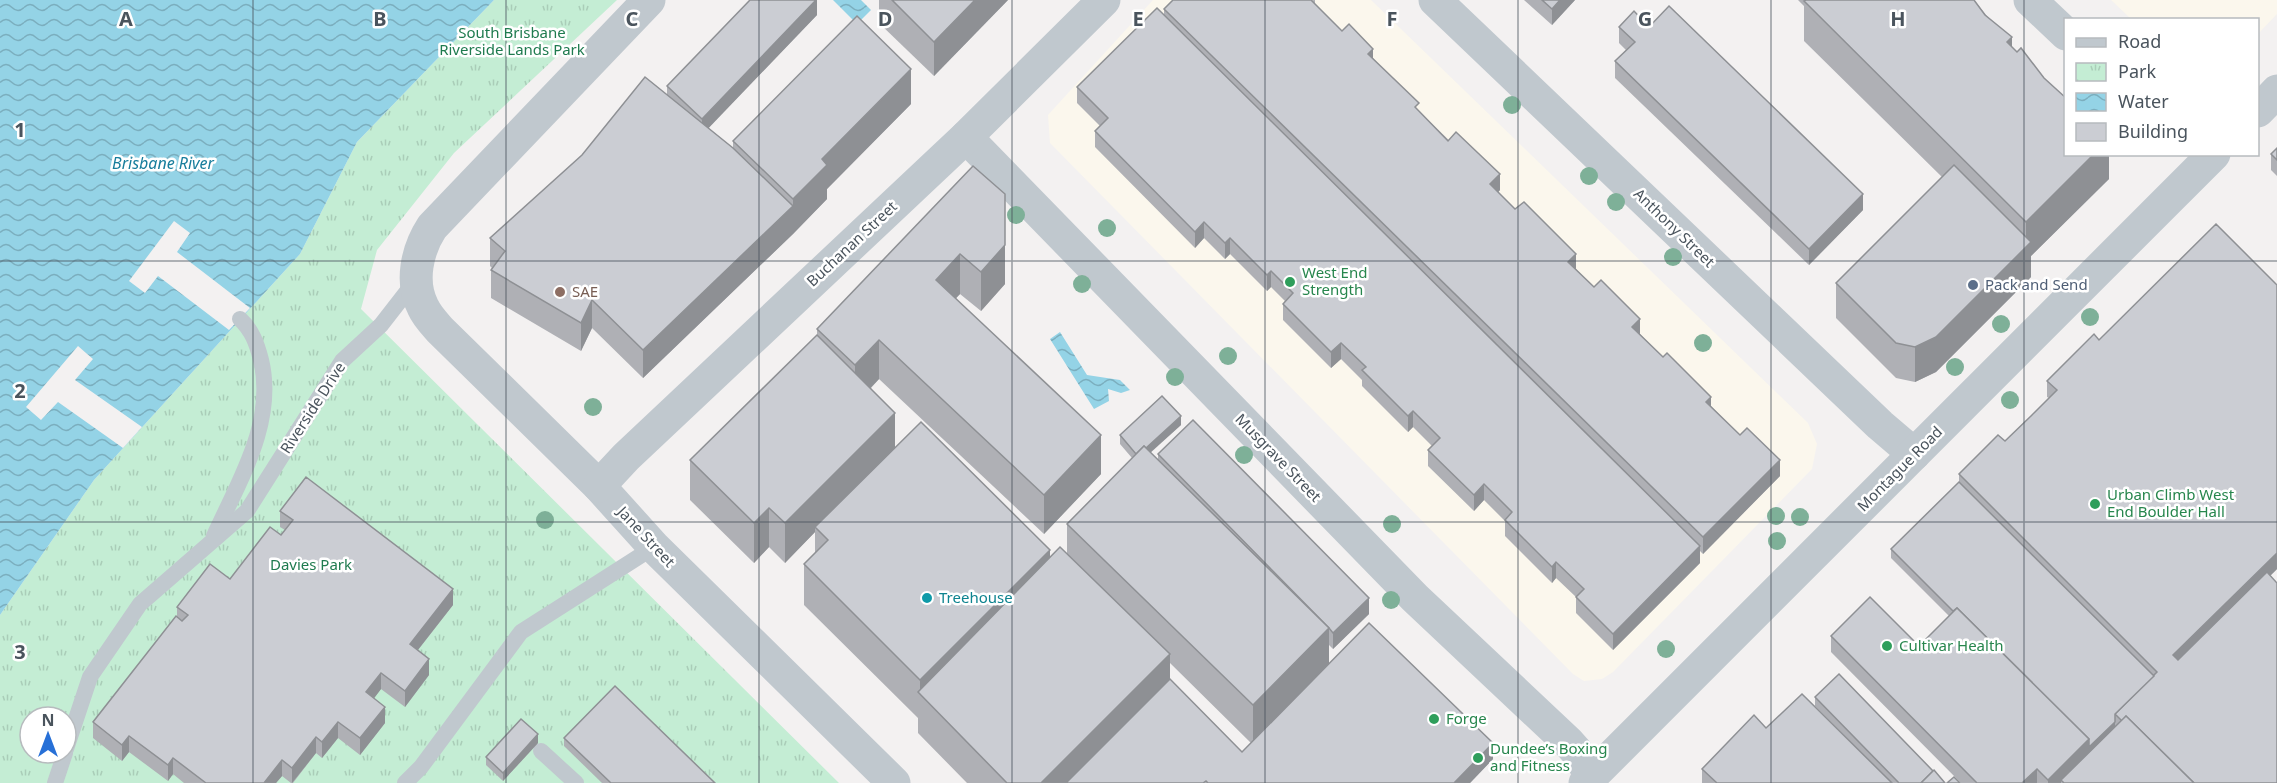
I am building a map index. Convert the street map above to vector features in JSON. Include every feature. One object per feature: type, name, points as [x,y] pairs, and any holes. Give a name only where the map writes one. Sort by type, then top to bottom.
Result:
[{"type":"street","points":[[417,280],[422,242],[432,227],[649,0]]},
{"type":"street","name":"Buchanan Street","points":[[599,486],[626,457],[966,137],[1104,0]]},
{"type":"street","name":"Anthony Street","points":[[1435,0],[1880,425],[1914,454]]},
{"type":"street","points":[[2030,0],[2064,32]]},
{"type":"street","points":[[2259,110],[2277,91]]},
{"type":"street","name":"Musgrave Street","points":[[966,137],[1415,598],[1568,742],[1576,751],[1588,780]]},
{"type":"street","name":"Montague Road","points":[[1588,780],[1914,454],[2202,159]]},
{"type":"street","name":"Jane Street","points":[[417,280],[418,295],[424,309],[440,330],[599,486],[654,548],[894,783]]},
{"type":"lane","name":"Riverside Drive","points":[[78,712],[90,677],[140,604],[247,511],[342,361],[381,325],[417,280]]},
{"type":"lane","points":[[211,542],[252,454],[266,395],[257,343],[247,325],[240,319]]},
{"type":"lane","points":[[405,783],[421,767],[521,632],[654,548]]},
{"type":"lane","points":[[541,751],[576,783]]},
{"type":"lane","points":[[55,783],[60,765]]},
{"type":"shaded area","points":[[1153,0],[1371,0],[1808,423],[1817,444],[1812,469],[1613,672],[1602,679],[1584,681],[1573,674],[1050,143],[1048,115]]},
{"type":"shaded area","points":[[2111,0],[2277,0],[2277,14],[2259,33],[2259,18],[2130,18]]},
{"type":"green space","name":"Davies Park","points":[[494,0],[617,0],[454,153],[377,250],[361,309],[839,783],[0,783],[0,615],[94,480],[300,254],[357,142]]},
{"type":"water","name":"Brisbane River","points":[[0,0],[494,0],[357,142],[300,254],[94,480],[0,615]]},
{"type":"water","points":[[833,0],[861,0],[871,10],[857,24]]},
{"type":"water","points":[[1060,332],[1087,375],[1120,380],[1130,390],[1121,393],[1108,389],[1109,401],[1094,409],[1050,339]]},
{"type":"pier","points":[[174,221],[190,233],[177,252],[250,308],[229,330],[158,276],[145,293],[129,281]]},
{"type":"pier","points":[[78,346],[93,359],[75,380],[142,427],[123,448],[58,402],[41,420],[26,407]]},
{"type":"building","points":[[750,0],[816,0],[702,119],[667,86]]},
{"type":"building","points":[[892,0],[975,0],[934,42]]},
{"type":"building","points":[[1173,0],[1311,0],[1342,31],[1349,24],[1373,49],[1368,54],[1419,103],[1415,107],[1448,141],[1456,132],[1500,174],[1490,184],[1515,209],[1524,202],[1576,254],[1568,262],[1594,287],[1601,280],[1640,319],[1632,327],[1663,357],[1667,353],[1711,397],[1706,402],[1740,435],[1747,428],[1780,460],[1703,537],[1164,9]]},
{"type":"building","points":[[1542,0],[1560,0],[1552,9]]},
{"type":"building","points":[[1974,0],[1985,15],[2012,37],[2007,42],[2017,52],[2021,48],[2044,78],[2064,96],[2064,156],[2092,156],[2026,222],[1804,1]]},
{"type":"building","points":[[1669,6],[1863,194],[1809,249],[1615,61],[1635,42],[1619,27],[1634,11],[1649,27]]},
{"type":"building","points":[[1157,8],[1700,546],[1613,634],[1576,597],[1584,589],[1556,562],[1552,567],[1505,520],[1512,512],[1484,484],[1474,495],[1428,450],[1440,438],[1413,411],[1408,416],[1362,370],[1366,367],[1341,343],[1331,352],[1283,304],[1293,293],[1271,271],[1267,275],[1230,238],[1225,243],[1204,222],[1195,232],[1095,131],[1108,118],[1077,87]]},
{"type":"building","points":[[857,16],[911,69],[822,159],[827,165],[793,199],[733,141]]},
{"type":"building","points":[[645,77],[733,148],[793,206],[643,350],[592,300],[581,323],[491,270],[505,251],[490,238],[582,155]]},
{"type":"building","points":[[2277,148],[2277,160],[2271,154]]},
{"type":"building","points":[[1954,165],[2031,242],[1936,337],[1915,347],[1896,343],[1836,283]]},
{"type":"building","points":[[973,166],[1005,194],[1005,245],[981,272],[960,254],[936,280],[1101,435],[1044,495],[879,340],[855,365],[817,329]]},
{"type":"building","points":[[2216,224],[2277,285],[2277,553],[2173,655],[2178,660],[2267,572],[2277,583],[2277,783],[2194,783],[2126,716],[2122,721],[2115,714],[2157,672],[1959,474],[1998,435],[2005,441],[2031,416],[2057,390],[2047,381],[2094,334],[2099,340]]},
{"type":"building","points":[[817,335],[895,413],[785,523],[769,508],[754,523],[690,460]]},
{"type":"building","points":[[1162,396],[1181,416],[1146,448],[1144,446],[1136,454],[1120,435]]},
{"type":"building","points":[[1193,420],[1369,598],[1333,633],[1158,454]]},
{"type":"building","name":"Treehouse","points":[[921,422],[1050,550],[920,680],[804,564],[828,540],[815,527]]},
{"type":"building","points":[[1144,446],[1329,628],[1253,705],[1067,524]]},
{"type":"building","points":[[306,477],[453,589],[410,644],[429,659],[405,691],[381,673],[366,692],[385,707],[360,738],[338,722],[322,742],[316,737],[292,768],[282,760],[264,783],[206,783],[173,758],[168,765],[129,736],[122,745],[93,722],[176,616],[182,621],[188,615],[177,607],[210,564],[230,579],[270,527],[281,535],[293,520],[280,511]]},
{"type":"building","points":[[1959,482],[2154,676],[2115,714],[2115,722],[2089,747],[2089,739],[1957,608],[1953,611],[1891,549]]},
{"type":"building","points":[[1060,547],[1170,654],[1041,783],[1007,783],[918,692]]},
{"type":"building","points":[[1870,597],[1919,646],[1957,608],[2089,739],[2048,780],[2037,769],[2022,783],[1977,783],[1831,636]]},
{"type":"building","points":[[1369,623],[1493,743],[1454,783],[1208,783],[1206,781],[1203,783],[1066,783],[1170,679],[1242,752]]},
{"type":"building","points":[[1839,674],[1933,771],[1921,783],[1899,783],[1815,697]]},
{"type":"building","points":[[615,686],[715,783],[611,783],[564,738]]},
{"type":"building","points":[[1802,694],[1892,783],[1717,783],[1702,769],[1754,715],[1766,728]]},
{"type":"building","points":[[2126,716],[2194,783],[2064,783],[2061,780]]},
{"type":"building","points":[[521,719],[538,734],[503,773],[486,757]]},
{"type":"building","points":[[1934,770],[1945,783],[1921,783]]},
{"type":"building","points":[[1954,777],[1960,783],[1947,783]]},
{"type":"place","name":"West End Strength","points":[[1290,282]]},
{"type":"place","name":"Pack and Send","points":[[1973,285]]},
{"type":"place","name":"SAE","points":[[560,292]]},
{"type":"place","name":"Urban Climb West End Boulder Hall","points":[[2095,504]]},
{"type":"place","name":"Treehouse","points":[[927,598]]},
{"type":"place","name":"Cultivar Health","points":[[1887,646]]},
{"type":"place","name":"Forge","points":[[1434,719]]},
{"type":"place","name":"Dundee’s Boxing and Fitness","points":[[1478,758]]},
{"type":"park label","name":"South Brisbane Riverside Lands Park","points":[[512,42]]}]
